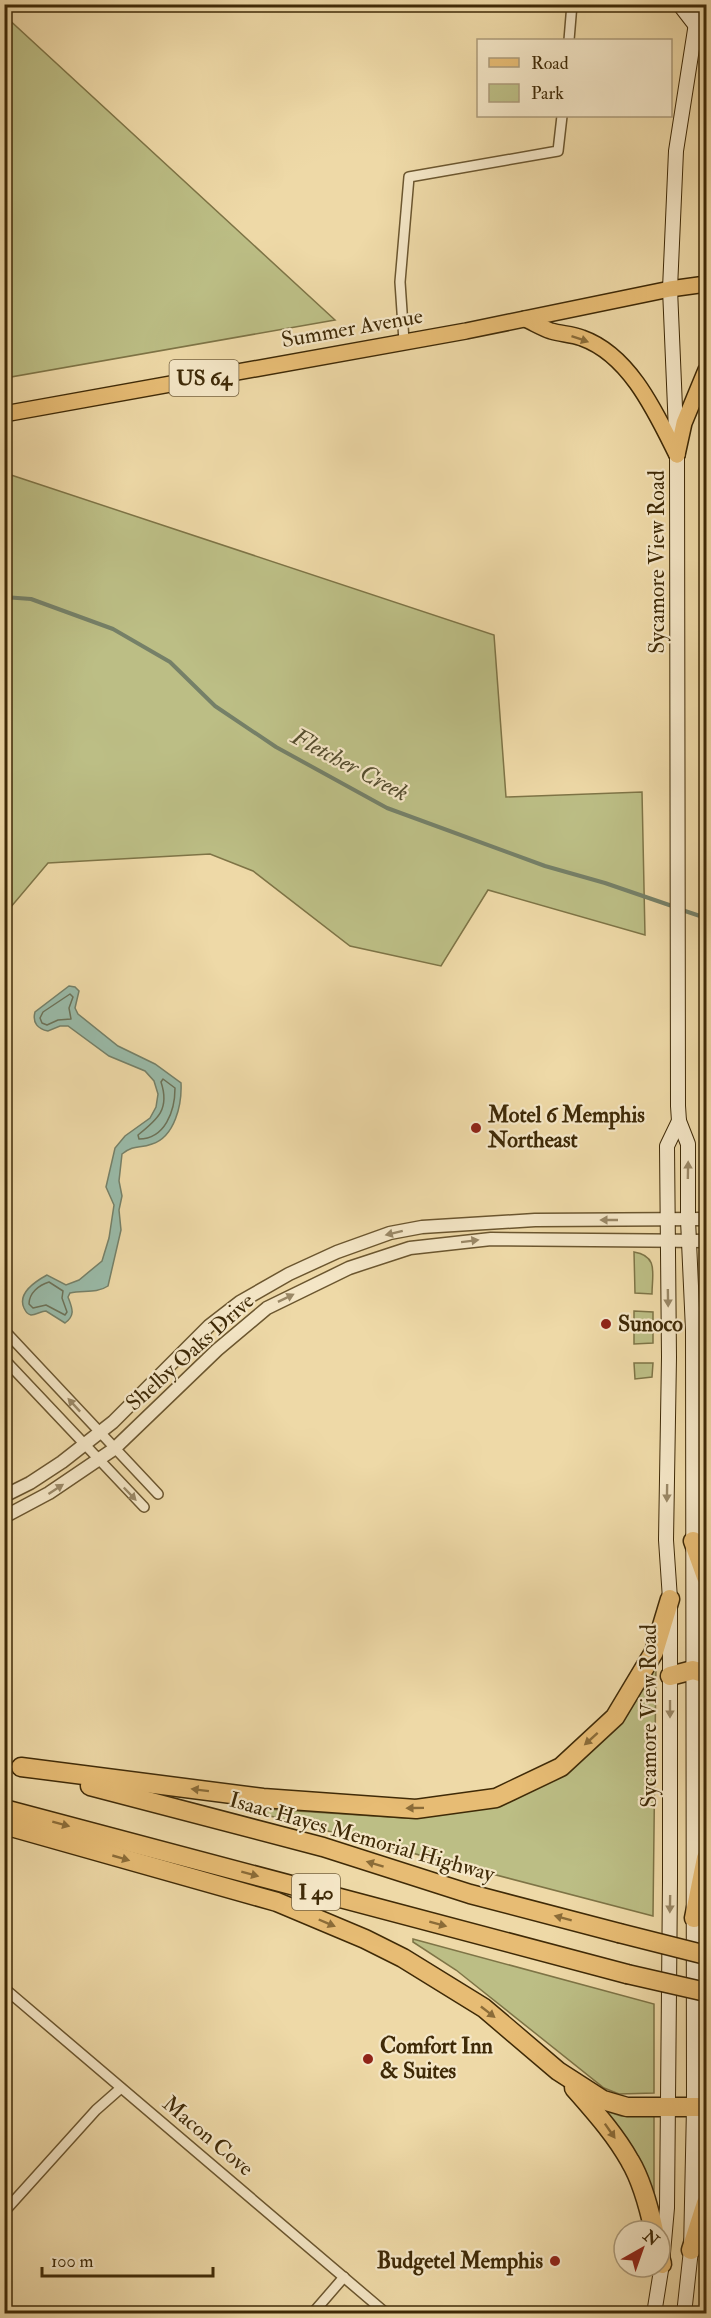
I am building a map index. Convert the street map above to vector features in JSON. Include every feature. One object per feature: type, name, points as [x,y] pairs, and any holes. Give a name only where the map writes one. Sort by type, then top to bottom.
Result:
[{"type":"highway","points":[[693,1541],[706,1577]]},
{"type":"highway","points":[[13,1765],[263,1798],[416,1809],[496,1798],[561,1767],[615,1718],[654,1652],[670,1599]]},
{"type":"highway","points":[[670,1676],[700,1672]]},
{"type":"highway","name":"Isaac Hayes Memorial Highway","points":[[13,1765],[323,1847],[470,1894],[706,1955]]},
{"type":"highway","name":"I 40","points":[[4,1809],[627,1974],[706,1992]]},
{"type":"highway","points":[[4,1825],[277,1902],[365,1939],[403,1958],[484,2008],[558,2071],[603,2100],[627,2108],[700,2107]]},
{"type":"highway","points":[[694,1918],[706,1858]]},
{"type":"highway","points":[[558,2071],[605,2124],[632,2163],[651,2219]]},
{"type":"highway","points":[[691,2250],[706,2203]]},
{"type":"main road","points":[[679,4],[696,26]]},
{"type":"main road","name":"Sycamore View Road","points":[[684,2313],[691,2250],[700,2107],[694,1918],[700,1672],[693,1541],[693,1330],[688,1220],[688,1144],[679,1121],[677,455],[670,289],[676,152],[699,4]]},
{"type":"main road","name":"Summer Avenue","points":[[4,414],[706,284]]},
{"type":"main road","points":[[525,319],[551,331],[584,338],[606,351],[632,376],[651,404],[677,455]]},
{"type":"main road","points":[[677,455],[684,423],[706,370]]},
{"type":"main road","name":"Sycamore View Road","points":[[666,2219],[670,1881],[670,1599],[666,1540],[669,1357],[667,1146],[679,1121]]},
{"type":"main road","name":"Sycamore View Road","points":[[654,2313],[658,2279]]},
{"type":"street","points":[[569,39],[572,4]]},
{"type":"street","points":[[404,341],[400,282],[409,177],[558,151],[562,117]]},
{"type":"street","name":"Shelby Oaks Drive","points":[[4,1496],[30,1483],[100,1433],[135,1402],[209,1326],[240,1302],[289,1274],[337,1252],[390,1233],[422,1227],[536,1220],[706,1219]]},
{"type":"street","name":"Shelby Oaks Drive","points":[[4,1517],[50,1493],[99,1461],[228,1340],[267,1308],[349,1268],[410,1248],[491,1239],[706,1241]]},
{"type":"street","points":[[4,1330],[158,1494]]},
{"type":"street","points":[[4,1359],[144,1507]]},
{"type":"street","name":"Macon Cove","points":[[4,1988],[387,2313]]},
{"type":"street","points":[[4,2212],[96,2110],[121,2088]]},
{"type":"street","points":[[312,2313],[344,2277]]},
{"type":"green space","points":[[5,16],[335,320],[5,378]]},
{"type":"green space","points":[[5,473],[494,635],[506,797],[642,792],[645,935],[488,890],[441,966],[350,946],[253,871],[210,854],[48,863],[5,914]]},
{"type":"green space","points":[[634,1252],[642,1254],[651,1262],[652,1294],[635,1293]]},
{"type":"green space","points":[[634,1311],[653,1312],[653,1343],[634,1344]]},
{"type":"green space","points":[[634,1363],[653,1363],[652,1377],[635,1379]]},
{"type":"green space","points":[[656,1663],[653,1916],[255,1812],[252,1808],[405,1818],[514,1800],[578,1762]]},
{"type":"green space","points":[[413,1939],[654,2004],[654,2093],[619,2094],[604,2088],[456,1970],[413,1942]]},
{"type":"green space","points":[[606,2111],[621,2116],[654,2115],[654,2198],[606,2115]]},
{"type":"water","points":[[69,986],[79,991],[75,1008],[78,1014],[118,1046],[155,1064],[181,1083],[181,1091],[176,1119],[166,1134],[152,1144],[134,1148],[122,1154],[119,1181],[122,1196],[119,1210],[121,1230],[108,1286],[94,1291],[70,1293],[68,1297],[72,1314],[65,1323],[46,1311],[33,1315],[28,1314],[24,1308],[23,1297],[29,1288],[47,1275],[66,1285],[79,1280],[102,1261],[109,1238],[114,1205],[106,1187],[115,1148],[125,1136],[150,1118],[156,1107],[158,1094],[154,1081],[145,1071],[109,1056],[68,1026],[60,1026],[48,1031],[37,1025],[34,1019],[35,1012]]},
{"type":"waterway","name":"Fletcher Creek","points":[[4,597],[31,599],[113,629],[170,662],[215,706],[276,747],[387,808],[545,866],[605,883],[675,907]]},
{"type":"waterway","name":"Fletcher Creek","points":[[682,910],[706,918]]},
{"type":"place","name":"Motel 6 Memphis Northeast","points":[[476,1128]]},
{"type":"place","name":"Sunoco","points":[[606,1324]]},
{"type":"place","name":"Comfort Inn & Suites","points":[[368,2059]]},
{"type":"place","name":"Budgetel Memphis","points":[[555,2261]]}]
